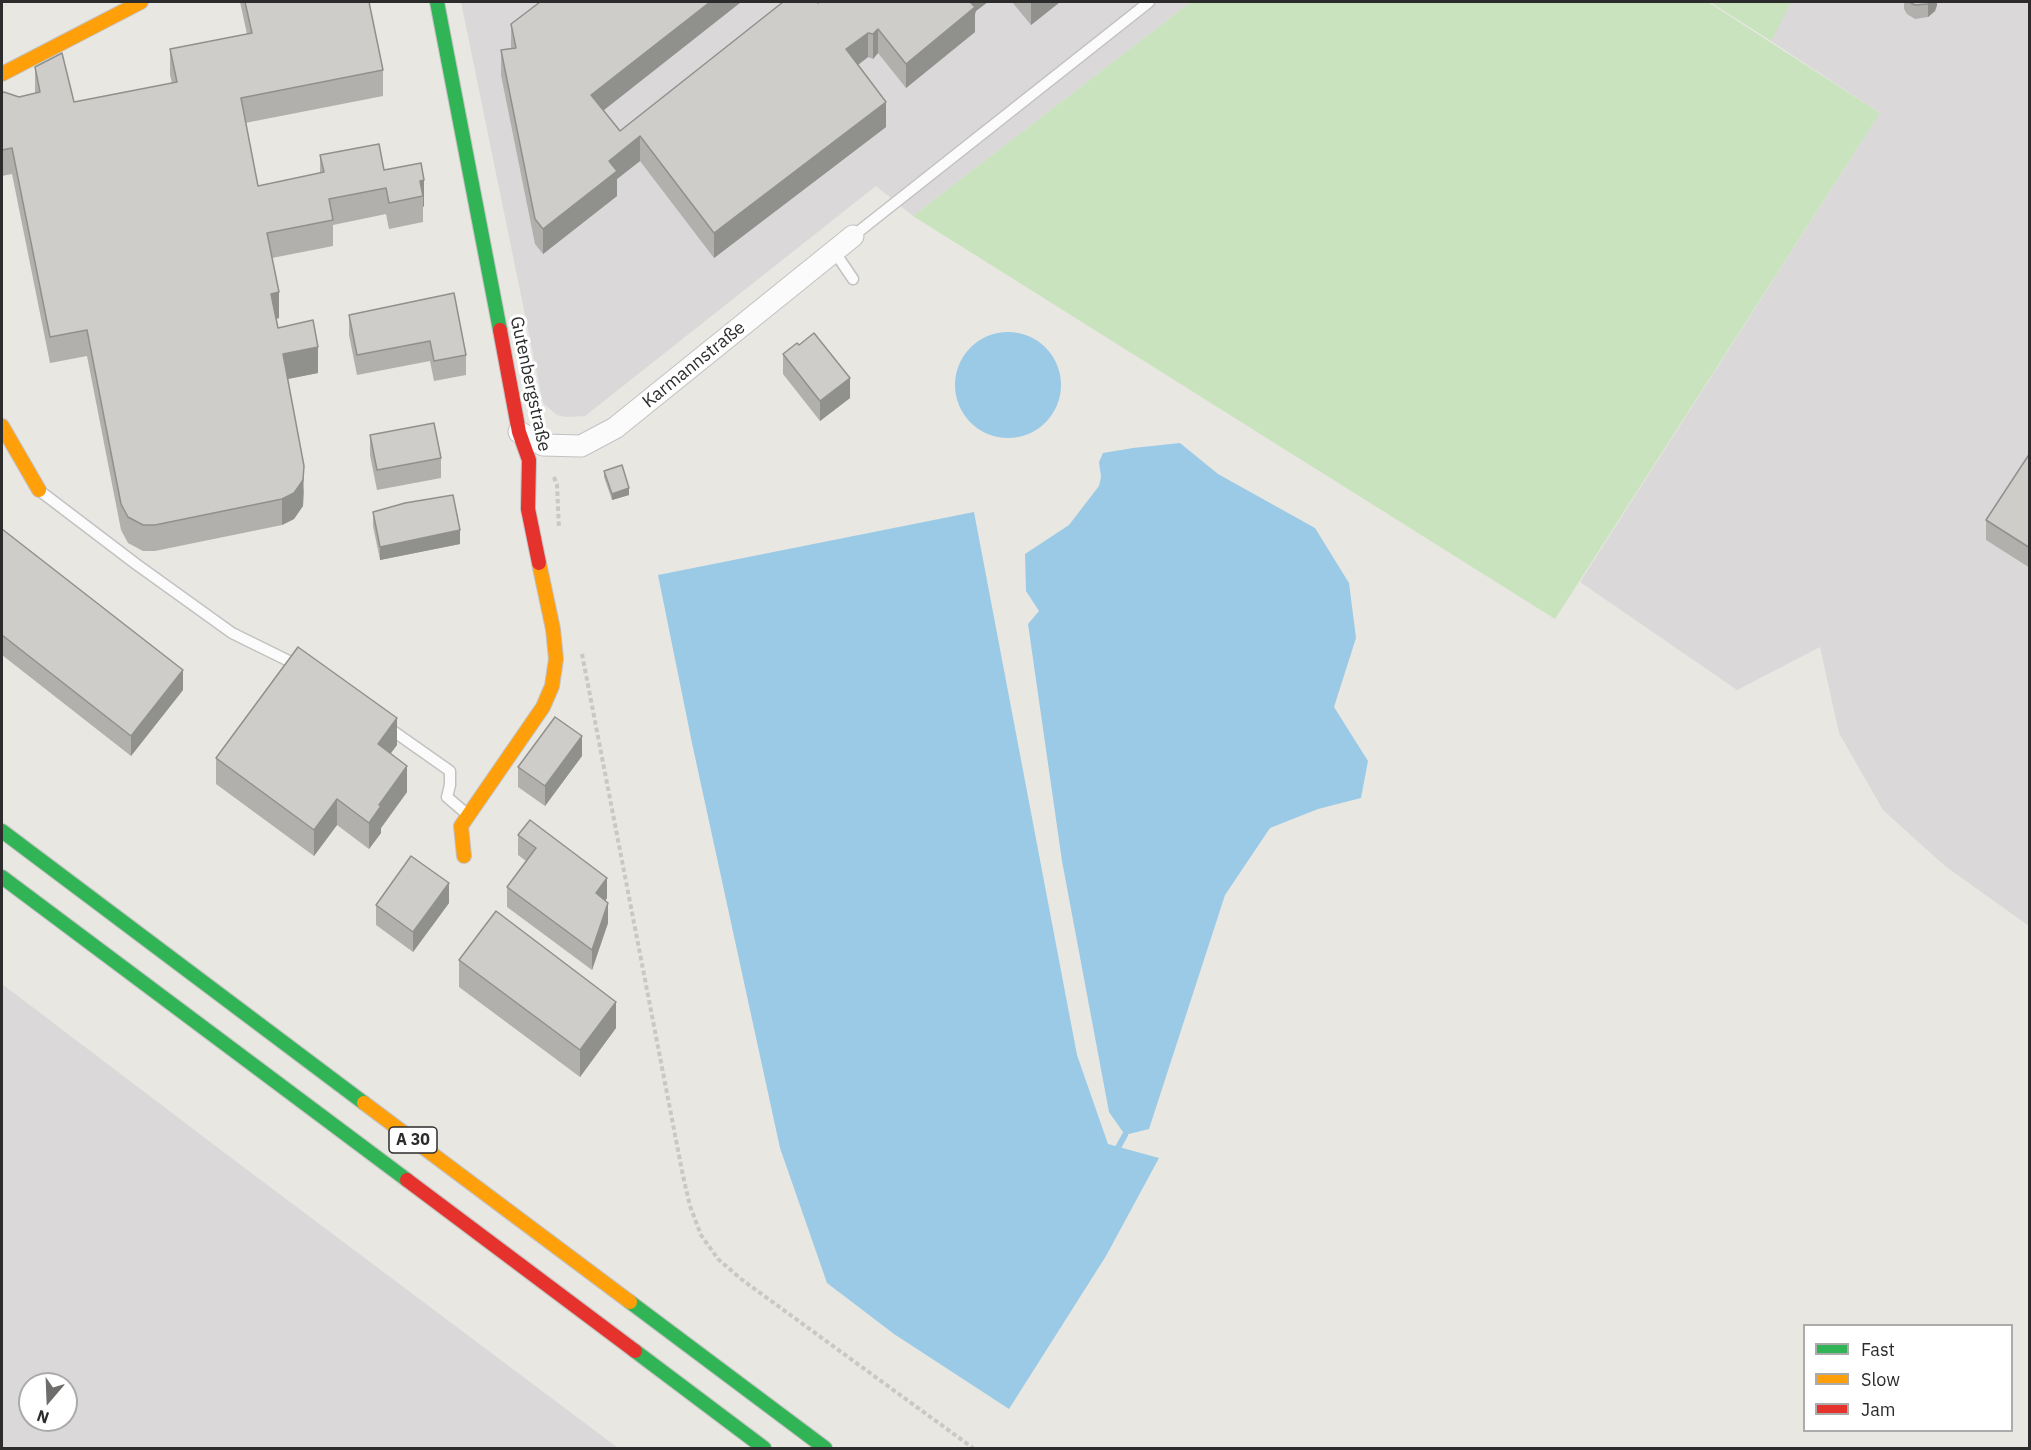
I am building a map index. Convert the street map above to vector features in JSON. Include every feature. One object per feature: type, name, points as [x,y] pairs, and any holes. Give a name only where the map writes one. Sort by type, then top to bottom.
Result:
[{"type":"main road","points":[[2,74],[141,2]]},
{"type":"main road","name":"Gutenbergstraße","points":[[437,2],[519,432],[529,460],[528,509],[553,628],[556,659],[552,686],[543,707],[461,825],[464,856]]},
{"type":"main road","points":[[2,426],[39,490]]},
{"type":"main road","name":"A 30","points":[[2,831],[825,1449]]},
{"type":"main road","name":"A 30","points":[[2,877],[764,1449]]},
{"type":"street","name":"Karmannstraße","points":[[519,432],[543,445],[581,446],[615,428],[853,236]]},
{"type":"lane","points":[[853,236],[1149,2]]},
{"type":"lane","points":[[834,251],[853,279]]},
{"type":"lane","points":[[39,490],[232,633],[311,673]]},
{"type":"lane","points":[[376,719],[450,771],[447,797],[468,815]]},
{"type":"path","points":[[553,475],[557,485],[559,529]]},
{"type":"path","points":[[580,644],[683,1176],[690,1206],[701,1235],[718,1259],[741,1279],[973,1449]]},
{"type":"shaded area","points":[[461,2],[1191,2],[913,216],[876,186],[585,416],[566,417],[557,415],[543,403]]},
{"type":"shaded area","points":[[1786,2],[2029,2],[2029,926],[1945,866],[1883,810],[1839,733],[1820,647],[1737,690],[1580,582],[1880,113],[1771,41]]},
{"type":"shaded area","points":[[2,984],[242,1166],[618,1448],[2,1448]]},
{"type":"green space","points":[[1191,2],[1708,2],[1880,113],[1555,619],[913,216]]},
{"type":"green space","points":[[1710,2],[1791,2],[1771,41]]},
{"type":"water","points":[[1008,332],[1028,336],[1046,347],[1057,365],[1061,385],[1057,405],[1046,423],[1028,434],[1008,438],[988,434],[970,423],[959,405],[955,385],[959,365],[970,347],[988,336]]},
{"type":"water","points":[[1180,443],[1218,474],[1315,528],[1349,583],[1356,638],[1334,707],[1368,761],[1361,798],[1318,809],[1270,828],[1225,895],[1149,1129],[1125,1135],[1109,1112],[1062,861],[1028,624],[1039,611],[1026,591],[1025,554],[1069,525],[1099,486],[1101,477],[1099,462],[1103,453]]},
{"type":"water","points":[[974,512],[1077,1055],[1108,1144],[1159,1158],[1106,1256],[1009,1409],[894,1334],[827,1283],[780,1148],[658,575]]},
{"type":"building","points":[[245,2],[369,2],[383,70],[241,98],[258,186],[324,172],[320,155],[379,144],[384,170],[421,163],[424,180],[420,181],[423,196],[389,203],[386,188],[329,199],[333,220],[267,233],[279,292],[271,294],[278,328],[313,320],[318,347],[283,354],[304,466],[303,480],[294,493],[282,499],[155,525],[143,525],[128,517],[121,504],[87,330],[50,337],[12,148],[2,150],[2,93],[19,97],[40,92],[35,67],[62,53],[74,102],[177,82],[170,49],[252,33]]},
{"type":"building","points":[[540,2],[710,2],[591,95],[620,131],[783,2],[970,2],[975,7],[906,64],[878,29],[873,34],[868,33],[846,49],[886,102],[714,233],[640,136],[609,161],[617,171],[543,229],[535,219],[501,50],[516,48],[511,24]]},
{"type":"building","points":[[1909,2],[1931,2],[1915,5]]},
{"type":"building","points":[[454,293],[466,355],[434,361],[430,341],[357,355],[349,315]]},
{"type":"building","points":[[814,333],[850,378],[820,401],[783,354]]},
{"type":"building","points":[[434,423],[441,458],[377,470],[370,435]]},
{"type":"building","points":[[2030,453],[2030,548],[1986,520]]},
{"type":"building","points":[[622,465],[629,488],[612,494],[604,471]]},
{"type":"building","points":[[453,495],[460,530],[380,547],[373,512],[405,503]]},
{"type":"building","points":[[2,529],[183,670],[131,736],[2,635]]},
{"type":"building","points":[[298,647],[397,718],[378,744],[407,766],[369,823],[337,799],[314,830],[216,758]]},
{"type":"building","points":[[555,717],[582,736],[545,786],[518,767]]},
{"type":"building","points":[[530,820],[607,878],[596,893],[608,903],[592,950],[507,887],[536,848],[518,835]]},
{"type":"building","points":[[411,856],[449,883],[413,932],[376,905]]},
{"type":"building","points":[[496,911],[616,1002],[580,1050],[459,960]]},
{"type":"waterway","points":[[1115,1153],[1125,1135]]},
{"type":"traffic: fast","points":[[437,2],[500,330]]},
{"type":"traffic: fast","points":[[2,831],[364,1103]]},
{"type":"traffic: fast","points":[[2,877],[407,1180]]},
{"type":"traffic: fast","points":[[630,1302],[825,1448]]},
{"type":"traffic: fast","points":[[635,1351],[764,1448]]},
{"type":"traffic: slow","points":[[2,74],[141,2]]},
{"type":"traffic: slow","points":[[2,426],[39,490]]},
{"type":"traffic: slow","points":[[464,856],[461,826],[543,707],[552,686],[556,659],[553,629],[539,563]]},
{"type":"traffic: slow","points":[[364,1103],[630,1302]]},
{"type":"traffic: jam","points":[[500,330],[519,432],[529,460],[528,509],[539,563]]},
{"type":"traffic: jam","points":[[407,1180],[635,1351]]}]
